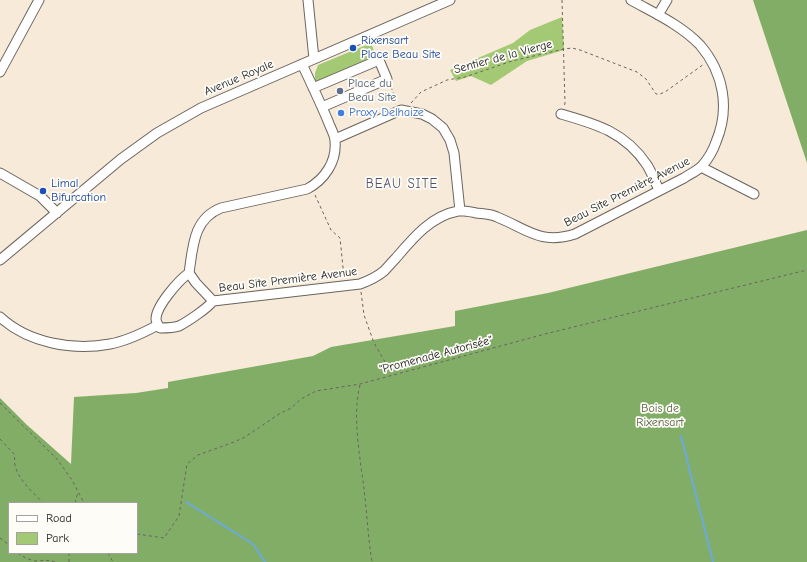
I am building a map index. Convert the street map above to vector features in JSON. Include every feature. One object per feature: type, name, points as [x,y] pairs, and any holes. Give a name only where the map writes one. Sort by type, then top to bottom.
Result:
[{"type":"street","points":[[0,72],[39,0]]},
{"type":"street","points":[[308,0],[314,59]]},
{"type":"street","name":"Avenue Royale","points":[[0,260],[121,160],[163,129],[201,108],[450,0]]},
{"type":"street","name":"Beau Site Première Avenue","points":[[213,301],[345,287],[360,284],[374,278],[384,271],[414,238],[435,220],[460,211],[490,215],[541,237],[555,239],[575,234],[684,178],[701,167],[707,160],[715,145],[722,126],[724,111],[722,87],[711,59],[686,33],[631,0]]},
{"type":"street","points":[[658,16],[667,0]]},
{"type":"street","points":[[313,88],[379,60],[387,78],[322,107]]},
{"type":"street","points":[[189,273],[213,301],[179,326],[160,328],[156,321],[156,316],[160,306],[182,279],[189,273],[195,236],[202,222],[214,211],[221,208],[312,187],[323,178],[330,167],[334,156],[335,139],[302,64]]},
{"type":"street","points":[[335,139],[405,111],[422,114],[432,119],[443,128],[450,140],[454,153],[460,211]]},
{"type":"street","points":[[561,114],[596,124],[622,139],[647,165],[659,190]]},
{"type":"street","points":[[701,167],[754,194]]},
{"type":"street","points":[[0,173],[40,196],[57,212]]},
{"type":"street","points":[[0,317],[26,334],[48,342],[67,346],[97,346],[110,344],[141,334],[158,324]]},
{"type":"path","points":[[561,114],[565,103],[562,0]]},
{"type":"path","name":"Sentier de la Vierge","points":[[405,111],[421,92],[448,80],[465,77],[512,61],[564,49],[572,48],[580,50],[637,72],[646,79],[656,94],[665,92],[711,59]]},
{"type":"path","points":[[387,78],[405,111]]},
{"type":"path","points":[[312,187],[331,230],[340,238],[345,287]]},
{"type":"path","name":"\"Promenade Autorisée\"","points":[[138,534],[164,538],[179,516],[187,464],[198,456],[245,437],[279,414],[291,408],[301,399],[316,391],[360,384],[545,334],[807,270]]},
{"type":"path","points":[[360,284],[364,315],[374,343],[392,375]]},
{"type":"path","points":[[360,384],[356,399],[358,442],[367,515],[367,531],[372,562]]},
{"type":"path","points":[[0,403],[57,459],[72,480],[84,502]]},
{"type":"path","points":[[0,439],[15,455],[13,463],[21,478],[42,502]]},
{"type":"path","points":[[75,502],[78,491]]},
{"type":"path","points":[[0,538],[8,545]]},
{"type":"path","points":[[19,554],[24,558],[36,561],[49,560],[54,562]]},
{"type":"green space","points":[[753,0],[807,0],[807,163]]},
{"type":"green space","points":[[562,17],[564,50],[527,61],[491,85],[471,76],[456,81],[450,70],[513,43],[530,30]]},
{"type":"green space","points":[[371,43],[376,56],[315,83],[315,73],[318,65]]},
{"type":"green space","name":"Bois de Rixensart","points":[[807,230],[807,562],[0,562],[0,398],[27,425],[71,464],[74,397],[136,393],[168,388],[168,382],[313,356],[331,347],[455,326],[455,311],[548,293]]},
{"type":"waterway","points":[[681,436],[713,562]]},
{"type":"waterway","points":[[186,502],[253,544],[265,562]]},
{"type":"place","name":"Rixensart Place Beau Site","points":[[353,48]]},
{"type":"place","name":"Place du Beau Site","points":[[340,91]]},
{"type":"place","name":"Proxy Delhaize","points":[[341,113]]},
{"type":"place","name":"Limal Bifurcation","points":[[43,191]]},
{"type":"district","name":"BEAU SITE","points":[[402,184]]}]
